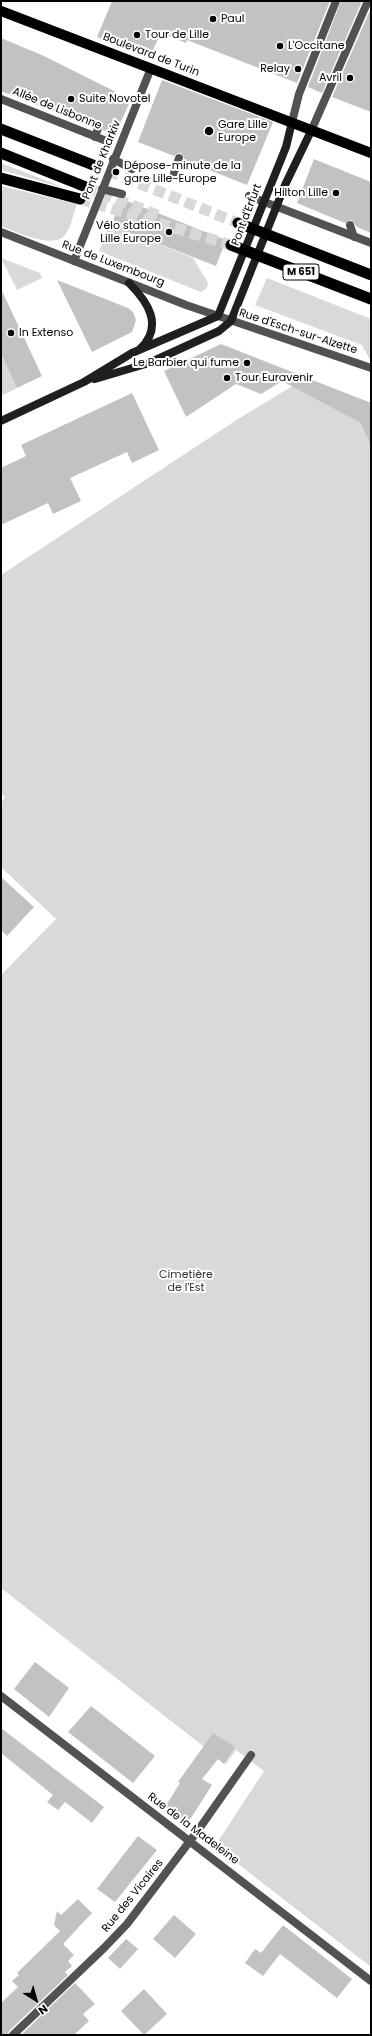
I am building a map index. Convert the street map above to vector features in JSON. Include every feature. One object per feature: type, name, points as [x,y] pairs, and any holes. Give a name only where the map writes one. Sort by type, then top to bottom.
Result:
[{"type":"highway","points":[[1,128],[93,165]]},
{"type":"highway","points":[[1,153],[86,187]]},
{"type":"highway","points":[[1,178],[80,199]]},
{"type":"highway","name":"M 651","points":[[238,223],[371,275]]},
{"type":"highway","name":"M 651","points":[[231,244],[371,300]]},
{"type":"highway","points":[[293,244],[371,266]]},
{"type":"main road","name":"Boulevard de Turin","points":[[1,11],[312,129],[371,153]]},
{"type":"main road","name":"Pont d'Erfurt","points":[[218,316],[286,147],[292,122]]},
{"type":"main road","points":[[84,382],[149,363],[219,331],[231,321],[281,193],[296,158],[312,129]]},
{"type":"main road","points":[[130,283],[146,302],[152,316],[152,323],[148,337],[138,351]]},
{"type":"main road","points":[[1,421],[84,382],[138,351],[218,316]]},
{"type":"street","points":[[292,122],[299,94],[336,1]]},
{"type":"street","points":[[312,129],[368,1]]},
{"type":"street","name":"Pont de Kharkiv","points":[[74,261],[113,159],[151,68]]},
{"type":"street","name":"Allée de Lisbonne","points":[[1,99],[104,140]]},
{"type":"street","points":[[95,137],[98,128]]},
{"type":"street","points":[[174,173],[180,158]]},
{"type":"street","points":[[113,159],[132,169]]},
{"type":"street","points":[[102,188],[122,194]]},
{"type":"street","points":[[249,196],[371,243]]},
{"type":"street","points":[[350,225],[354,237]]},
{"type":"street","name":"Rue de Luxembourg","points":[[1,232],[218,316]]},
{"type":"street","name":"Rue d'Esch-sur-Alzette","points":[[218,316],[371,368]]},
{"type":"street","name":"Rue de la Madeleine","points":[[1,1696],[371,1981]]},
{"type":"street","name":"Rue des Vicaires","points":[[13,2035],[127,1924],[190,1841],[251,1755]]},
{"type":"green space","points":[[1,163],[68,189],[1,170]]},
{"type":"green space","points":[[1,186],[77,204],[70,225],[64,236],[58,240],[42,240],[23,235],[1,226]]},
{"type":"green space","points":[[110,224],[193,258],[208,283],[207,288],[201,292],[99,251]]},
{"type":"green space","points":[[1,258],[40,273],[42,278],[17,290]]},
{"type":"green space","points":[[267,278],[371,319],[371,362],[362,345],[255,305]]},
{"type":"green space","points":[[1,354],[17,388],[1,396]]},
{"type":"green space","name":"Cimetière de l'Est","points":[[306,378],[371,403],[371,1967],[215,1846],[264,1771],[236,1750],[226,1764],[1,1588],[1,975],[56,919],[1,867],[1,802],[5,798],[1,792],[1,575],[238,419]]},
{"type":"building","points":[[112,1],[330,1],[297,83],[187,40],[186,43],[161,33],[149,58],[97,37]]},
{"type":"building","points":[[341,1],[362,1],[322,93],[308,87]]},
{"type":"building","points":[[371,8],[371,112],[332,97]]},
{"type":"building","points":[[1,38],[44,56],[116,92],[114,98],[129,104],[115,134],[103,130],[100,123],[93,126],[1,91]]},
{"type":"building","points":[[162,80],[273,122],[247,185],[184,160],[181,153],[174,156],[138,142]]},
{"type":"building","name":"Hilton Lille","points":[[314,159],[371,182],[371,233],[357,227],[351,220],[345,223],[297,203]]},
{"type":"building","name":"Vélo station Lille Europe","points":[[122,199],[226,240],[216,266],[111,225]]},
{"type":"building","points":[[57,280],[128,308],[133,312],[136,320],[132,332],[92,352]]},
{"type":"building","points":[[1,289],[42,376],[17,388],[1,354]]},
{"type":"building","name":"Tour Euravenir","points":[[221,344],[371,403],[371,446],[361,423],[282,381],[261,394],[236,384],[186,417],[164,371]]},
{"type":"building","points":[[132,393],[159,450],[132,463],[127,452],[70,478],[81,501],[53,514],[48,503],[1,525],[1,468],[26,456],[21,445]]},
{"type":"building","points":[[1,877],[34,907],[7,936],[1,930]]},
{"type":"building","points":[[35,1662],[69,1688],[49,1717],[14,1689]]},
{"type":"building","points":[[91,1706],[155,1756],[133,1783],[68,1732]]},
{"type":"building","points":[[1,1728],[104,1807],[92,1823],[65,1802],[58,1810],[47,1802],[53,1795],[1,1753]]},
{"type":"building","points":[[213,1733],[235,1747],[224,1764],[218,1759],[202,1779],[212,1785],[189,1821],[183,1821],[165,1807],[180,1783],[178,1782]]},
{"type":"building","points":[[138,1836],[157,1850],[115,1902],[97,1889]]},
{"type":"building","points":[[78,1899],[92,1913],[63,1944],[74,1955],[68,1961],[72,1966],[65,1972],[68,1975],[9,2031],[8,2035],[1,2035],[1,2003],[18,1987],[12,1981],[19,1975],[17,1973],[60,1931],[54,1925],[57,1911],[61,1915]]},
{"type":"building","points":[[174,1915],[196,1934],[175,1958],[153,1939]]},
{"type":"building","points":[[283,1925],[352,1979],[337,1998],[280,1954],[263,1976],[245,1963],[255,1949],[261,1953]]},
{"type":"building","points":[[126,1939],[138,1949],[120,1969],[108,1958]]},
{"type":"building","points":[[75,1983],[95,2004],[83,2014],[89,2021],[74,2035],[21,2035]]},
{"type":"building","points":[[144,1989],[167,2014],[144,2035],[121,2011]]},
{"type":"tunnel","points":[[93,165],[238,223]]},
{"type":"tunnel","points":[[86,187],[160,216]]},
{"type":"tunnel","points":[[80,199],[231,245]]},
{"type":"place","name":"Paul","points":[[213,19]]},
{"type":"place","name":"Tour de Lille","points":[[137,35]]},
{"type":"place","name":"L'Occitane","points":[[280,46]]},
{"type":"place","name":"Relay","points":[[298,69]]},
{"type":"place","name":"Avril","points":[[350,78]]},
{"type":"place","name":"Suite Novotel","points":[[71,99]]},
{"type":"place","name":"Gare Lille Europe","points":[[209,131]]},
{"type":"place","name":"Dépose-minute de la gare Lille-Europe","points":[[116,172]]},
{"type":"place","name":"Hilton Lille","points":[[336,193]]},
{"type":"place","name":"Vélo station Lille Europe","points":[[169,232]]},
{"type":"place","name":"In Extenso","points":[[11,333]]},
{"type":"place","name":"Le Barbier qui fume","points":[[247,363]]},
{"type":"place","name":"Tour Euravenir","points":[[227,378]]}]
